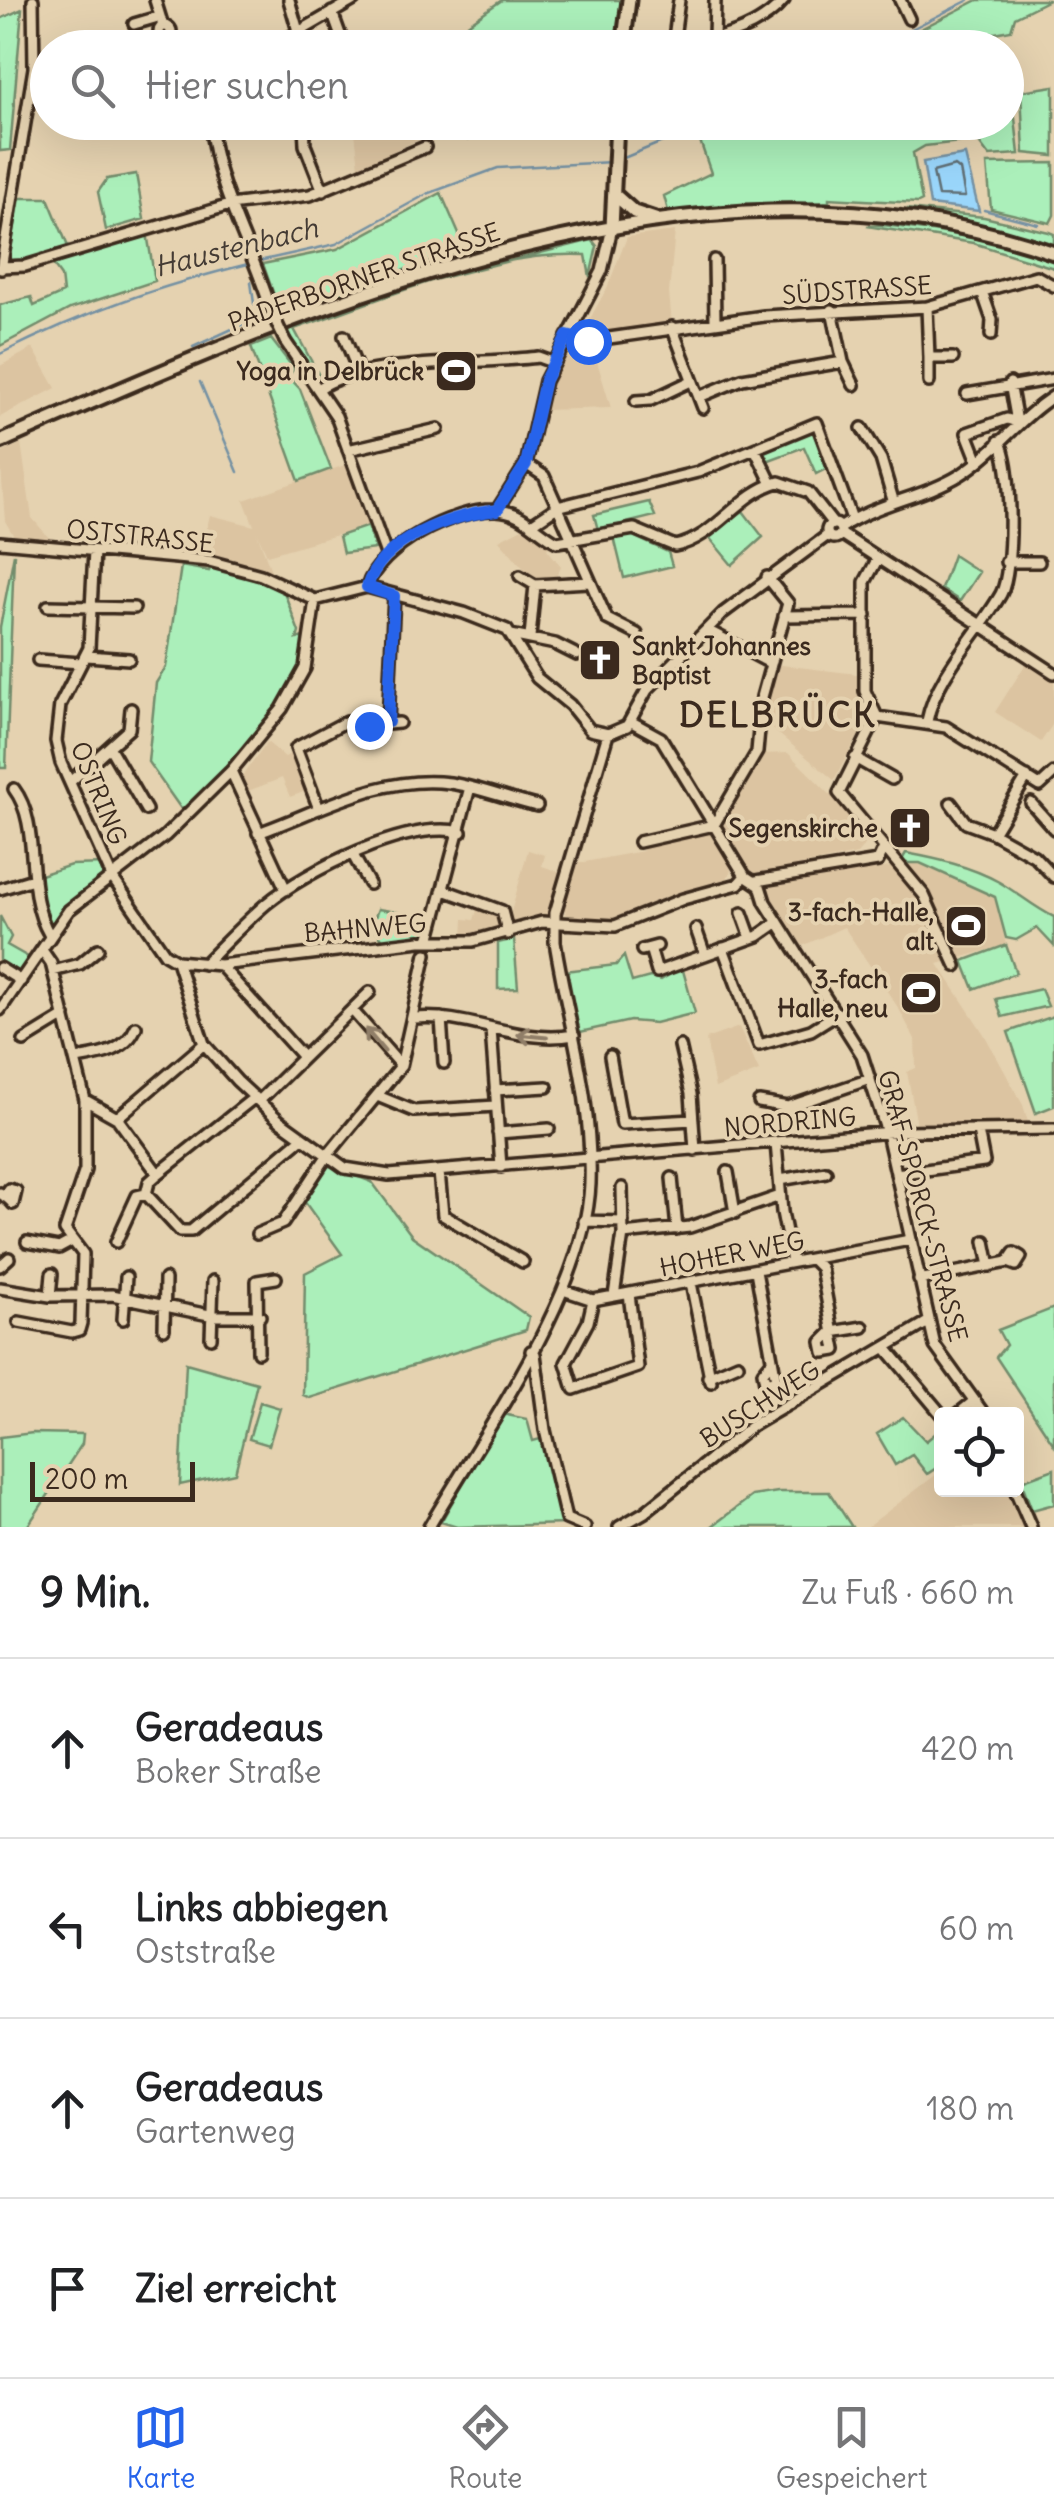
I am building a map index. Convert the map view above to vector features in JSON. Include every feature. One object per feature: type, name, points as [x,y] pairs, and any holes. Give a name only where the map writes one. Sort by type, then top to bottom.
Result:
[{"type":"main road","points":[[625,30],[630,0]]},
{"type":"main road","points":[[612,228],[616,140]]},
{"type":"main road","points":[[615,195],[634,212],[662,221]]},
{"type":"main road","name":"PADERBORNER STRASSE","points":[[0,442],[348,300],[500,253],[612,228],[775,213],[881,216],[978,230],[1054,252]]},
{"type":"street","points":[[33,0],[35,30]]},
{"type":"street","points":[[134,24],[160,22],[155,0]]},
{"type":"street","points":[[289,0],[298,30]]},
{"type":"street","points":[[300,30],[354,0]]},
{"type":"street","points":[[675,30],[680,0]]},
{"type":"street","points":[[715,0],[717,30]]},
{"type":"street","points":[[740,30],[769,16],[784,0]]},
{"type":"street","points":[[900,0],[909,19]]},
{"type":"street","points":[[332,12],[338,30]]},
{"type":"street","points":[[30,98],[0,269],[24,266],[230,206],[292,200],[424,147]]},
{"type":"street","points":[[212,140],[215,166],[254,257],[272,313],[285,341],[320,388],[348,450],[386,554]]},
{"type":"street","points":[[305,140],[323,190]]},
{"type":"street","points":[[497,510],[526,464],[552,362],[602,271],[612,228]]},
{"type":"street","points":[[714,260],[715,322]]},
{"type":"street","name":"SÜDSTRASSE","points":[[567,336],[588,341],[672,327],[832,310],[927,307],[984,294],[1036,276],[1047,278],[1054,286]]},
{"type":"street","points":[[984,294],[992,320],[991,336]]},
{"type":"street","points":[[927,307],[928,382]]},
{"type":"street","points":[[832,310],[843,362],[854,385]]},
{"type":"street","points":[[672,327],[689,382],[701,402],[742,378],[843,362]]},
{"type":"street","points":[[344,336],[358,373]]},
{"type":"street","points":[[320,388],[333,379],[358,373],[538,357],[552,362]]},
{"type":"street","points":[[929,358],[953,358]]},
{"type":"street","points":[[967,394],[1010,383],[1054,379]]},
{"type":"street","points":[[636,401],[651,400],[689,382]]},
{"type":"street","points":[[1010,383],[1017,422]]},
{"type":"street","points":[[511,634],[535,675],[570,705],[590,730],[608,734],[622,730],[640,698],[707,630],[768,577],[852,519],[951,479],[1002,445],[1017,422],[1054,396]]},
{"type":"street","points":[[978,461],[967,433],[1007,419],[1017,422]]},
{"type":"street","points":[[533,523],[557,507],[698,472],[817,423],[852,519]]},
{"type":"street","points":[[348,450],[438,428]]},
{"type":"street","points":[[862,428],[881,459],[892,500]]},
{"type":"street","points":[[927,721],[938,688],[1004,587],[1010,482],[1002,445]]},
{"type":"street","points":[[755,449],[772,484]]},
{"type":"street","points":[[526,464],[541,471],[608,619],[636,634]]},
{"type":"street","points":[[367,587],[386,554],[451,521],[497,510],[533,523],[557,542],[634,529],[664,545],[680,546],[700,537],[772,484],[796,485],[811,496],[834,531],[1054,673]]},
{"type":"street","name":"OSTSTRASSE","points":[[0,542],[209,561],[261,575],[315,600]]},
{"type":"street","name":"OSTRING","points":[[94,551],[84,659],[56,718],[58,752],[112,877],[165,954],[177,962]]},
{"type":"street","points":[[877,716],[865,691],[865,582],[878,558]]},
{"type":"street","points":[[1006,562],[1039,562]]},
{"type":"street","points":[[520,576],[534,584],[589,582]]},
{"type":"street","points":[[639,842],[714,825],[758,752],[758,719],[788,603],[768,577]]},
{"type":"street","points":[[530,638],[534,584]]},
{"type":"street","points":[[0,1010],[69,910],[146,853],[231,771],[298,682],[310,651],[315,600],[367,587],[478,617],[511,634],[572,653]]},
{"type":"street","points":[[319,809],[296,748],[347,721],[393,722],[394,596]]},
{"type":"street","points":[[48,606],[134,608]]},
{"type":"street","points":[[784,616],[866,615]]},
{"type":"street","points":[[707,630],[770,663]]},
{"type":"street","points":[[38,660],[128,659]]},
{"type":"street","points":[[70,782],[130,729],[130,709]]},
{"type":"street","points":[[877,716],[927,721],[962,736],[1040,786],[1054,773]]},
{"type":"street","points":[[877,716],[839,792],[881,850],[924,895],[956,966]]},
{"type":"street","points":[[630,721],[661,738],[745,876],[756,880],[878,862],[881,850]]},
{"type":"street","points":[[428,1527],[563,1290],[584,1221],[590,1160],[555,922],[560,890],[596,786],[608,734]]},
{"type":"street","points":[[110,748],[146,810]]},
{"type":"street","points":[[855,758],[892,779]]},
{"type":"street","points":[[231,771],[286,890]]},
{"type":"street","points":[[993,833],[1027,777]]},
{"type":"street","points":[[258,833],[398,784],[447,782],[469,791],[486,791],[537,806]]},
{"type":"street","points":[[14,789],[22,800],[31,886],[49,934]]},
{"type":"street","points":[[428,941],[461,832],[469,791]]},
{"type":"street","points":[[1031,802],[1054,829]]},
{"type":"street","points":[[952,803],[966,822],[1034,856],[1054,876]]},
{"type":"street","points":[[303,1057],[212,962],[286,890],[385,839],[410,832],[461,832]]},
{"type":"street","points":[[354,855],[369,884]]},
{"type":"street","name":"BAHNWEG","points":[[177,962],[428,941],[473,941],[555,922],[593,926],[628,923],[683,899],[738,884],[745,876]]},
{"type":"street","points":[[0,888],[33,879]]},
{"type":"street","name":"GRAF-SPORCK-STRASSE","points":[[756,880],[778,922],[838,1013],[870,1080],[887,1133],[928,1322],[942,1360],[979,1407]]},
{"type":"street","points":[[444,890],[502,910],[508,934]]},
{"type":"street","points":[[742,914],[751,938]]},
{"type":"street","points":[[650,948],[657,972],[751,938],[778,922]]},
{"type":"street","points":[[696,929],[705,955]]},
{"type":"street","points":[[723,948],[758,1046],[812,1030],[838,1013]]},
{"type":"street","points":[[54,971],[80,964],[98,949]]},
{"type":"street","points":[[19,1322],[79,1330],[82,1254],[64,1230],[86,1170],[85,1100],[54,971],[42,950]]},
{"type":"street","points":[[258,1234],[283,1223],[328,1156],[380,1097],[401,1066],[415,1018],[426,954]]},
{"type":"street","points":[[116,1118],[204,1044],[177,962]]},
{"type":"street","points":[[0,968],[21,981]]},
{"type":"street","points":[[116,1242],[129,1206],[146,1194],[149,1182],[257,1099],[370,992]]},
{"type":"street","points":[[352,1010],[401,1066]]},
{"type":"street","points":[[24,1041],[65,1016]]},
{"type":"street","points":[[415,1018],[440,1018],[540,1038],[574,1036]]},
{"type":"street","points":[[440,1018],[444,1064]]},
{"type":"street","points":[[76,1059],[118,1048],[132,1038],[136,1027]]},
{"type":"street","points":[[491,1030],[501,1167]]},
{"type":"street","name":"NORDRING","points":[[204,1044],[257,1099],[302,1138],[345,1168],[376,1175],[887,1133],[1054,1129]]},
{"type":"street","points":[[680,1046],[695,1150]]},
{"type":"street","points":[[610,1056],[622,1124],[693,1120]]},
{"type":"street","points":[[759,1102],[788,1107],[870,1080]]},
{"type":"street","points":[[495,1090],[546,1086]]},
{"type":"street","points":[[380,1097],[414,1111],[496,1106]]},
{"type":"street","points":[[85,1100],[116,1118],[158,1174]]},
{"type":"street","points":[[498,1133],[549,1130]]},
{"type":"street","points":[[896,1174],[984,1162],[978,1130]]},
{"type":"street","points":[[146,1194],[180,1231],[191,1231],[302,1138]]},
{"type":"street","points":[[776,1143],[780,1196],[792,1262]]},
{"type":"street","points":[[439,1172],[443,1215],[523,1262]]},
{"type":"street","points":[[728,1172],[734,1213]]},
{"type":"street","points":[[780,1180],[826,1172]]},
{"type":"street","points":[[672,1178],[677,1229]]},
{"type":"street","points":[[614,1296],[623,1234],[622,1188]]},
{"type":"street","points":[[623,1234],[677,1229],[780,1196]]},
{"type":"street","points":[[584,1221],[623,1222]]},
{"type":"street","name":"HOHER WEG","points":[[563,1290],[593,1300],[910,1240]]},
{"type":"street","points":[[984,1241],[990,1266]]},
{"type":"street","points":[[27,1242],[59,1248],[72,1242]]},
{"type":"street","points":[[0,1266],[9,1258]]},
{"type":"street","points":[[814,1261],[820,1268],[832,1332],[863,1327]]},
{"type":"street","points":[[919,1280],[1008,1262]]},
{"type":"street","points":[[756,1271],[772,1361]]},
{"type":"street","points":[[50,1296],[52,1274]]},
{"type":"street","points":[[123,1319],[126,1277]]},
{"type":"street","points":[[258,1352],[257,1281],[276,1278]]},
{"type":"street","points":[[164,1328],[166,1279]]},
{"type":"street","points":[[211,1338],[214,1281]]},
{"type":"street","points":[[691,1282],[710,1380],[738,1364]]},
{"type":"street","points":[[0,1288],[50,1296],[126,1298],[214,1316],[260,1316]]},
{"type":"street","points":[[593,1300],[566,1363],[574,1388],[638,1367],[629,1294]]},
{"type":"street","points":[[238,1318],[260,1328]]},
{"type":"street","name":"BUSCHWEG","points":[[620,1527],[645,1512],[754,1425],[928,1322]]},
{"type":"street","points":[[886,1348],[935,1407]]},
{"type":"street","points":[[531,1351],[535,1354],[544,1430],[566,1518],[585,1527]]},
{"type":"street","points":[[967,1407],[974,1401]]},
{"type":"street","points":[[1019,1497],[1031,1527]]},
{"type":"shaded area","points":[[356,140],[417,140],[359,167]]},
{"type":"shaded area","points":[[675,231],[669,293],[672,324],[590,338],[611,408],[543,410],[560,360],[574,348],[608,286],[627,237]]},
{"type":"shaded area","points":[[33,348],[56,388],[0,417],[0,366]]},
{"type":"shaded area","points":[[21,443],[32,518],[51,540],[14,536],[5,521],[0,454]]},
{"type":"shaded area","points":[[348,464],[368,526],[267,555],[257,533],[273,576],[200,556],[210,515],[254,526],[244,500]]},
{"type":"shaded area","points":[[528,525],[550,545],[547,549],[561,566],[555,579],[533,579],[499,540]]},
{"type":"shaded area","points":[[1027,662],[1054,680],[1054,722],[1041,742],[995,712]]},
{"type":"shaded area","points":[[773,664],[857,674],[868,718],[834,780],[762,720]]},
{"type":"shaded area","points":[[267,742],[285,757],[293,752],[309,790],[290,797],[282,778],[248,791],[242,776]]},
{"type":"shaded area","points":[[788,753],[840,804],[868,841],[857,854],[753,875],[721,823],[761,754]]},
{"type":"shaded area","points":[[708,832],[726,855],[731,871],[726,880],[662,898],[656,906],[611,922],[594,923],[566,914],[562,898],[574,864],[643,851],[645,842]]},
{"type":"shaded area","points":[[528,850],[545,855],[542,866],[560,872],[547,916],[463,938],[464,919],[474,920],[479,903],[511,912]]},
{"type":"shaded area","points":[[920,862],[995,898],[1006,945],[938,964],[984,1034],[1023,1105],[1029,1125],[917,1125],[907,1072],[916,1068],[915,1039],[899,1009],[844,927],[800,947],[768,900],[768,887]]},
{"type":"shaded area","points":[[739,1027],[759,1071],[715,1088],[706,1039]]},
{"type":"shaded area","points":[[934,1476],[934,1497],[1015,1497],[1026,1527],[867,1527]]},
{"type":"green space","points":[[502,0],[621,0],[617,30],[459,30]]},
{"type":"green space","points":[[978,0],[1049,0],[1015,17],[1011,30],[919,30]]},
{"type":"green space","points":[[22,9],[10,150],[0,151],[0,19]]},
{"type":"green space","points":[[1054,86],[1054,156],[1024,153],[1024,91]]},
{"type":"green space","points":[[700,140],[977,140],[925,146],[913,153],[922,201],[918,203],[829,198],[829,202],[668,211],[664,196],[711,173]]},
{"type":"green space","points":[[977,140],[1017,140],[1019,154],[989,156]]},
{"type":"green space","points":[[1054,163],[1054,215],[1050,223],[991,209],[987,164]]},
{"type":"green space","points":[[136,174],[144,219],[106,230],[98,192],[107,179]]},
{"type":"green space","points":[[441,193],[465,248],[281,315],[263,264],[337,249]]},
{"type":"green space","points":[[20,198],[48,198],[69,249],[18,262],[9,259]]},
{"type":"green space","points":[[907,209],[984,217],[1049,232],[1054,234],[1054,246]]},
{"type":"green space","points":[[883,225],[991,242],[1054,261],[1054,268],[973,243],[867,226]]},
{"type":"green space","points":[[147,233],[155,281],[70,309],[0,346],[0,305],[31,297],[34,306],[63,293],[61,276],[51,262]]},
{"type":"green space","points":[[592,240],[597,246],[590,277],[586,255],[512,260]]},
{"type":"green space","points":[[435,280],[294,329],[321,379],[284,331],[406,287]]},
{"type":"green space","points":[[271,339],[294,369],[288,376],[300,389],[331,469],[299,481],[251,347]]},
{"type":"green space","points":[[811,428],[828,468],[816,474],[804,447],[764,462],[762,449]]},
{"type":"green space","points":[[649,502],[655,516],[598,530],[594,515]]},
{"type":"green space","points":[[743,511],[763,537],[732,565],[708,536]]},
{"type":"green space","points":[[368,526],[375,549],[343,553],[339,536]]},
{"type":"green space","points":[[629,534],[668,552],[672,566],[624,578],[614,537]]},
{"type":"green space","points":[[14,554],[6,768],[0,768],[0,627]]},
{"type":"green space","points":[[953,555],[979,572],[960,601],[941,589]]},
{"type":"green space","points":[[181,566],[209,571],[211,566],[283,589],[299,632],[297,639],[309,635],[303,661],[278,710],[243,754],[184,813],[148,762],[156,683],[166,667]]},
{"type":"green space","points":[[906,853],[965,867],[1006,886],[1054,917],[1054,946],[1037,928],[1016,940],[1006,938],[995,897],[920,863],[900,863]]},
{"type":"green space","points":[[105,864],[102,880],[48,928],[34,877],[71,865]]},
{"type":"green space","points":[[378,909],[429,917],[425,934],[387,945],[372,925]]},
{"type":"green space","points":[[0,916],[11,937],[7,945],[28,957],[19,974],[0,964]]},
{"type":"green space","points":[[514,939],[518,988],[498,989],[498,943]]},
{"type":"green space","points":[[1006,945],[1016,973],[974,989],[963,961]]},
{"type":"green space","points":[[624,956],[632,982],[650,977],[661,980],[682,967],[695,1013],[655,1023],[630,1021],[580,1032],[564,971],[616,965]]},
{"type":"green space","points":[[1041,989],[1048,1006],[1002,1017],[996,999]]},
{"type":"green space","points":[[1054,1016],[1054,1106],[1036,1113],[1008,1032]]},
{"type":"green space","points":[[327,1165],[372,1182],[412,1236],[529,1317],[526,1330],[310,1398],[303,1395],[305,1273],[342,1254],[304,1201]]},
{"type":"green space","points":[[1054,1308],[1054,1445],[996,1357],[1006,1345],[998,1330]]},
{"type":"green space","points":[[186,1363],[257,1383],[235,1473],[180,1485]]},
{"type":"green space","points":[[260,1402],[280,1408],[269,1445],[249,1439]]},
{"type":"green space","points":[[502,1414],[527,1419],[533,1441],[544,1438],[566,1524],[457,1527],[441,1522]]},
{"type":"green space","points":[[903,1417],[926,1441],[934,1435],[934,1470],[927,1474],[912,1455],[895,1465],[877,1434]]},
{"type":"green space","points":[[83,1434],[82,1444],[27,1527],[0,1527],[0,1437]]},
{"type":"green space","points":[[1054,1469],[1054,1504],[1032,1510],[1024,1480]]},
{"type":"green space","points":[[829,1492],[852,1527],[711,1527],[752,1496]]},
{"type":"water","points":[[965,155],[979,211],[930,205],[923,162]]},
{"type":"waterway","name":"Haustenbach","points":[[910,30],[969,0]]},
{"type":"waterway","name":"Haustenbach","points":[[619,160],[667,140]]},
{"type":"waterway","name":"Haustenbach","points":[[259,261],[336,244],[427,194],[498,168],[612,162]]},
{"type":"waterway","points":[[984,210],[1038,224]]},
{"type":"waterway","name":"Haustenbach","points":[[0,354],[123,301],[252,263]]},
{"type":"waterway","points":[[193,347],[256,318],[251,282]]},
{"type":"waterway","points":[[200,382],[238,472]]},
{"type":"place","name":"Yoga in Delbrück","points":[[456,371]]},
{"type":"place","name":"Sankt Johannes Baptist","points":[[600,660]]},
{"type":"place","name":"Segenskirche","points":[[910,828]]},
{"type":"place","name":"3-fach-Halle, alt","points":[[966,926]]},
{"type":"place","name":"3-fach Halle, neu","points":[[921,993]]},
{"type":"district","name":"DELBRÜCK","points":[[778,714]]},
{"type":"route","points":[[369,726],[388,722],[386,679],[394,596],[367,587],[375,566],[386,554],[418,535],[455,520],[497,510],[526,464],[540,394],[552,362],[567,336],[588,341]]}]
